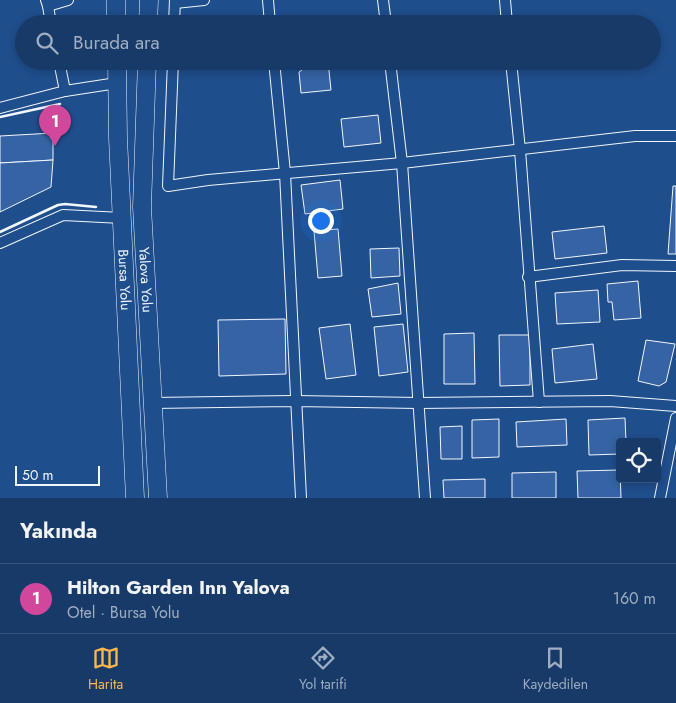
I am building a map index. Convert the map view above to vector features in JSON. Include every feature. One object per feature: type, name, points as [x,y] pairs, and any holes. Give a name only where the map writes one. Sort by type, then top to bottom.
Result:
[{"type":"highway","points":[[116,0],[116,15]]},
{"type":"highway","points":[[148,15],[149,0]]},
{"type":"highway","name":"Bursa Yolu","points":[[117,70],[134,498]]},
{"type":"highway","name":"Yalova Yolu","points":[[147,70],[142,207],[158,498]]},
{"type":"street","points":[[47,3],[68,0]]},
{"type":"street","points":[[174,15],[175,1],[204,0]]},
{"type":"street","points":[[268,0],[269,15]]},
{"type":"street","points":[[383,0],[385,15]]},
{"type":"street","points":[[505,0],[506,15]]},
{"type":"street","points":[[61,70],[65,92]]},
{"type":"street","points":[[173,70],[168,186],[208,180],[402,163],[635,136],[676,136]]},
{"type":"street","points":[[275,70],[285,173],[301,498]]},
{"type":"street","points":[[391,70],[402,163],[426,498]]},
{"type":"street","points":[[512,70],[520,150],[528,278],[539,402]]},
{"type":"street","points":[[0,108],[65,92],[117,83]]},
{"type":"street","points":[[0,243],[63,215],[122,218]]},
{"type":"street","points":[[528,278],[622,265],[676,266]]},
{"type":"street","points":[[152,403],[295,401],[418,403],[610,400],[676,406]]},
{"type":"street","points":[[660,498],[676,418]]},
{"type":"building","points":[[302,70],[329,70],[331,90],[301,93],[299,72]]},
{"type":"building","points":[[378,115],[381,143],[344,147],[341,119]]},
{"type":"building","points":[[53,133],[53,160],[0,163],[0,136]]},
{"type":"building","points":[[53,160],[51,187],[0,212],[0,163]]},
{"type":"building","points":[[340,180],[343,209],[305,214],[301,185]]},
{"type":"building","points":[[673,186],[676,186],[676,254],[668,254]]},
{"type":"building","points":[[604,226],[607,253],[555,259],[552,232]]},
{"type":"building","points":[[338,229],[342,276],[318,278],[314,231]]},
{"type":"building","points":[[399,248],[400,276],[371,278],[370,249]]},
{"type":"building","points":[[638,281],[641,318],[614,320],[612,302],[608,302],[607,284]]},
{"type":"building","points":[[398,283],[401,314],[372,317],[368,289]]},
{"type":"building","points":[[598,290],[600,322],[557,324],[555,293]]},
{"type":"building","points":[[285,319],[286,374],[219,376],[218,320]]},
{"type":"building","points":[[350,324],[356,375],[326,379],[319,328]]},
{"type":"building","points":[[403,324],[408,372],[379,376],[374,327]]},
{"type":"building","points":[[474,333],[475,384],[444,384],[444,334]]},
{"type":"building","points":[[499,335],[530,335],[530,385],[500,386]]},
{"type":"building","points":[[646,340],[675,344],[666,382],[659,386],[638,381]]},
{"type":"building","points":[[593,344],[597,379],[555,383],[552,349]]},
{"type":"building","points":[[625,418],[626,438],[616,438],[616,454],[589,455],[588,420]]},
{"type":"building","points":[[499,419],[499,457],[472,458],[472,420]]},
{"type":"building","points":[[566,419],[567,445],[517,447],[516,422]]},
{"type":"building","points":[[462,426],[462,459],[441,459],[440,427]]},
{"type":"building","points":[[616,470],[616,483],[620,483],[621,498],[578,498],[577,471]]},
{"type":"building","points":[[556,472],[556,498],[512,498],[512,473]]},
{"type":"building","points":[[485,479],[485,498],[444,498],[443,480]]},
{"type":"wall","points":[[0,117],[60,104]]},
{"type":"wall","points":[[0,232],[58,205],[96,207]]},
{"type":"place","name":"Hilton Garden Inn Yalova","points":[[55,146]]}]
